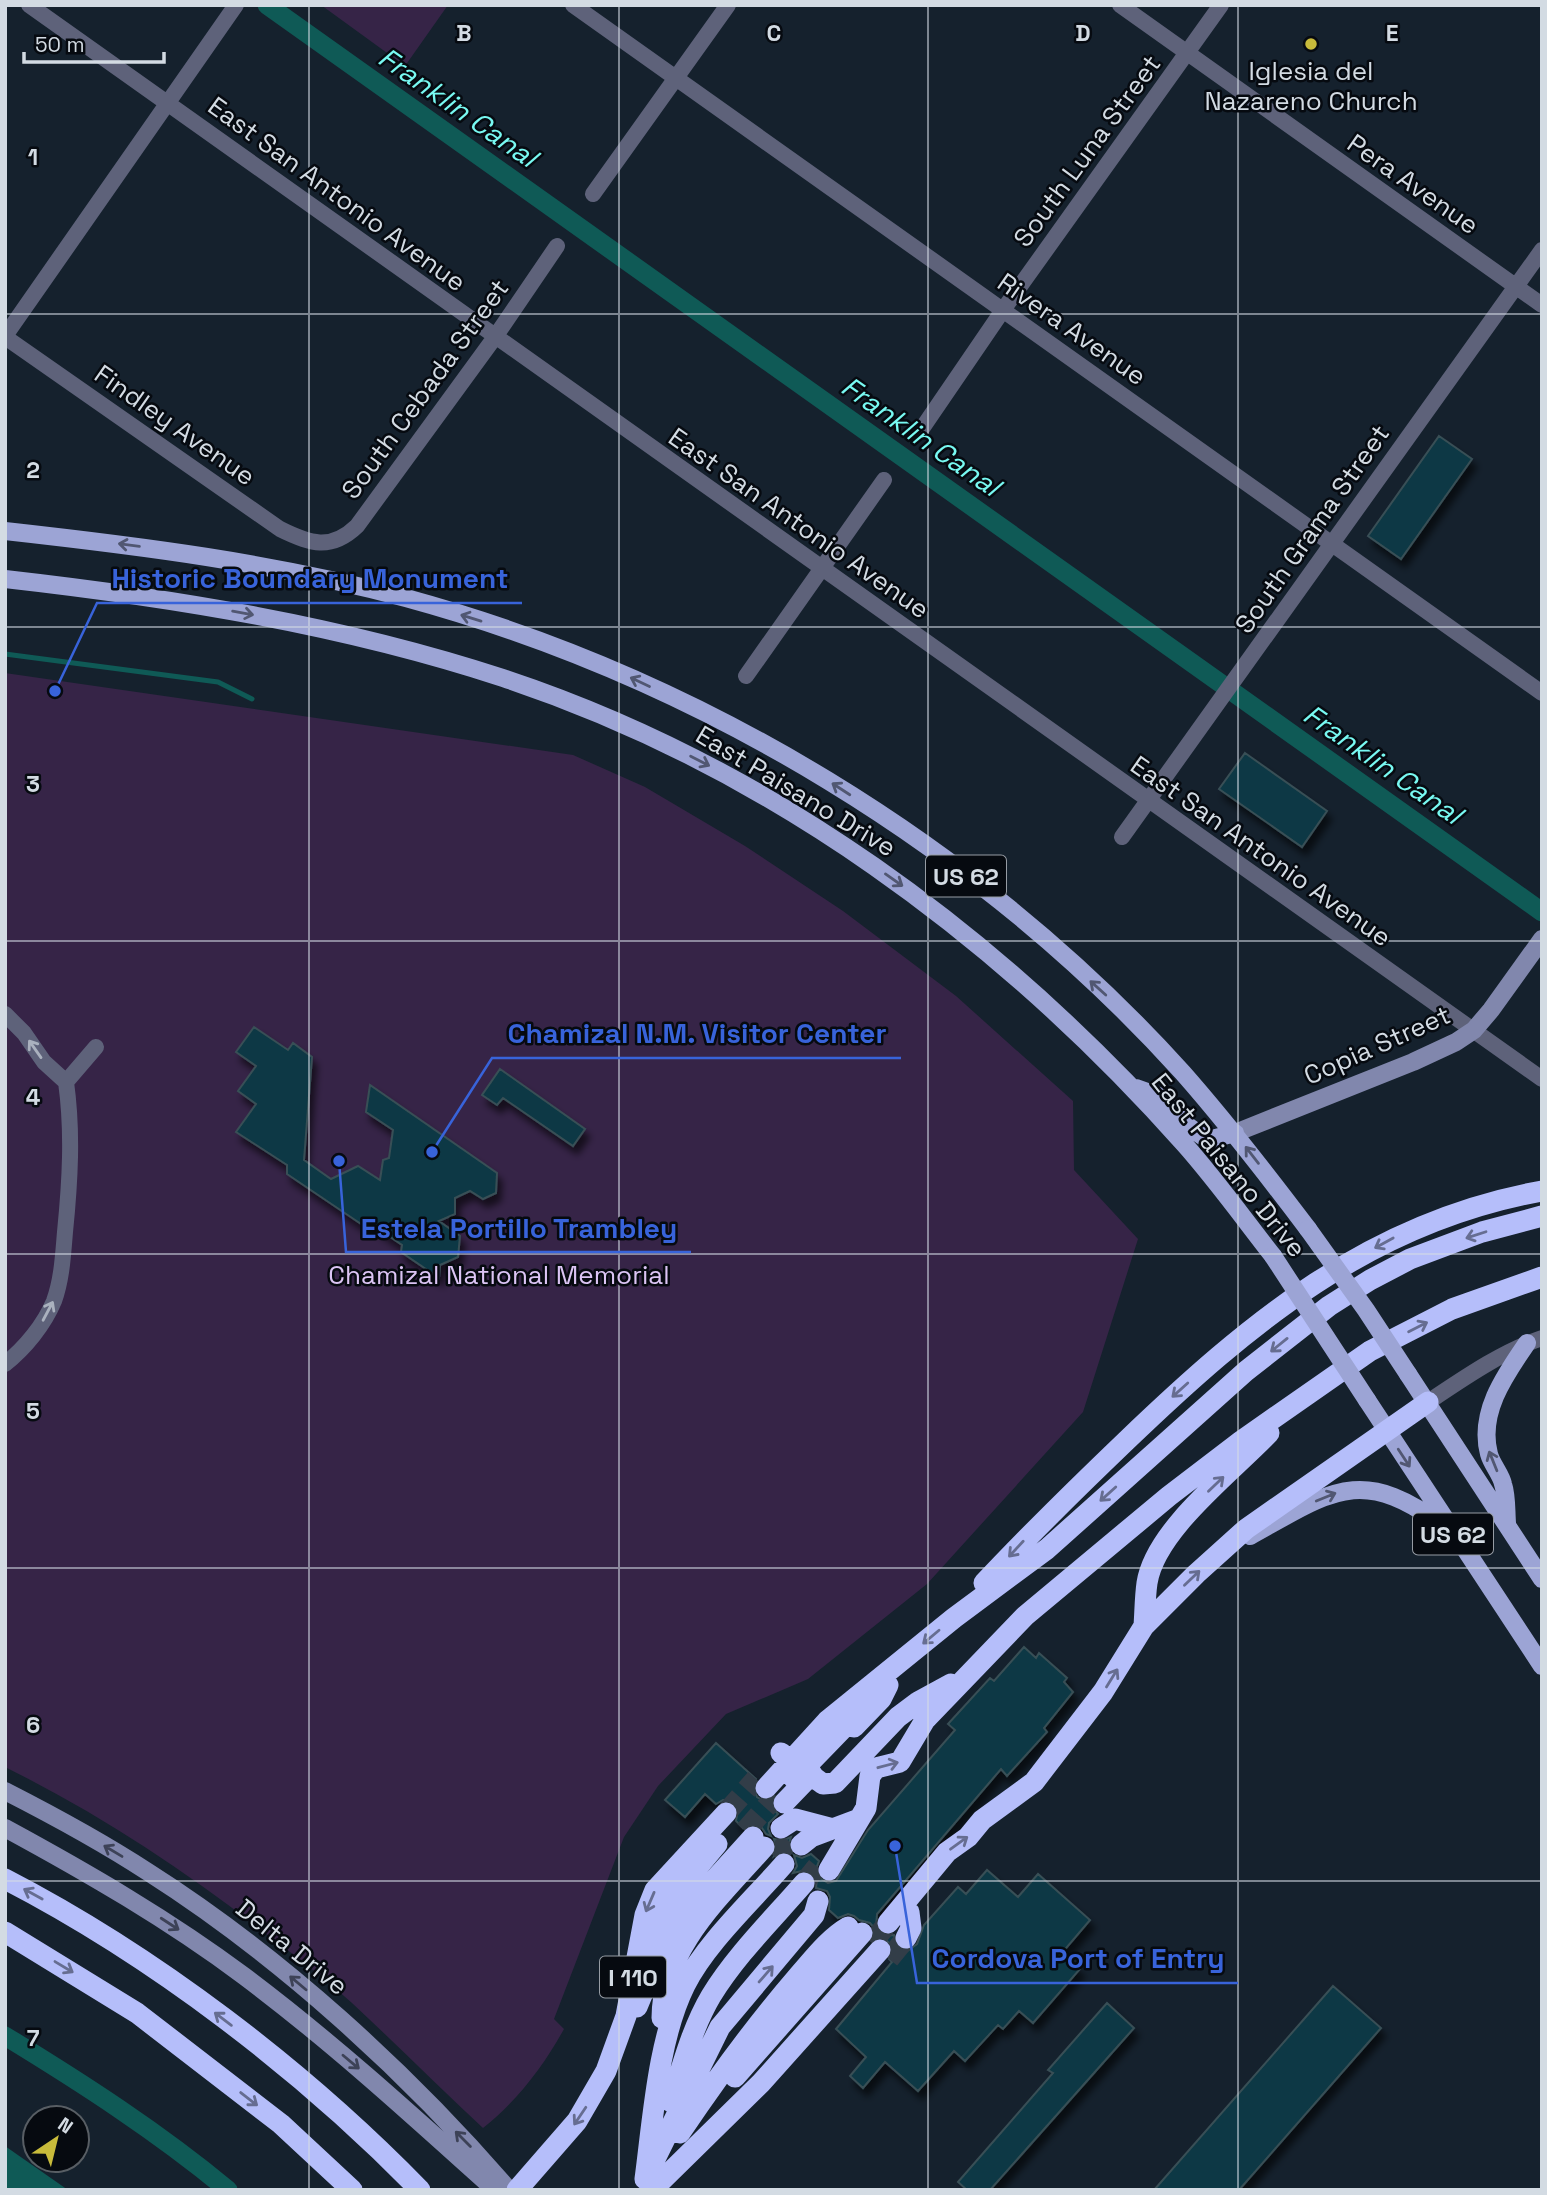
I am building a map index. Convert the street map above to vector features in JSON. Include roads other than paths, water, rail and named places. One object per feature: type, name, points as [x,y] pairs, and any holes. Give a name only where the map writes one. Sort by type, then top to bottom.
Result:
[{"type":"highway","points":[[954,1618],[1031,1533],[1069,1496],[1174,1395],[1268,1314],[1324,1276],[1394,1237],[1443,1218],[1517,1195],[1542,1191]]},
{"type":"highway","points":[[906,1658],[888,1685],[770,1791],[796,1765],[821,1712],[872,1674],[906,1658],[1046,1549],[1247,1371],[1329,1306],[1410,1259],[1482,1232],[1542,1216]]},
{"type":"highway","points":[[806,1850],[820,1846],[859,1819],[866,1808],[870,1776],[876,1768],[900,1762],[925,1720],[1025,1616],[1221,1456],[1370,1351],[1452,1309],[1542,1277]]},
{"type":"highway","points":[[1144,1626],[1147,1581],[1156,1556],[1196,1506],[1298,1402]]},
{"type":"highway","points":[[911,1902],[911,1928],[892,1927],[947,1852],[968,1837],[982,1820],[1034,1782],[1103,1692],[1144,1626],[1196,1574],[1246,1529],[1428,1402]]},
{"type":"highway","points":[[796,1765],[823,1784],[835,1783],[907,1709],[969,1674]]},
{"type":"highway","points":[[806,1850],[859,1819]]},
{"type":"highway","points":[[806,1850],[800,1832],[834,1835]]},
{"type":"highway","points":[[646,2186],[720,2028],[814,1915],[774,1856]]},
{"type":"highway","name":"I 110","points":[[614,2053],[648,1947],[684,1880],[774,1856]]},
{"type":"highway","name":"I 110","points":[[626,2016],[645,1915],[655,1890],[774,1856]]},
{"type":"highway","name":"I 110","points":[[652,2131],[648,2091],[652,2057],[662,2018],[666,1981],[676,1957],[709,1911],[774,1856]]},
{"type":"highway","name":"I 110","points":[[517,2190],[553,2151],[595,2093],[670,1932],[687,1909],[774,1856]]},
{"type":"highway","name":"I 110","points":[[646,2186],[700,2018],[710,1996],[741,1956],[774,1856]]},
{"type":"highway","name":"I 110","points":[[646,2186],[661,2068],[677,2005],[686,1983],[774,1856]]},
{"type":"highway","points":[[5,1880],[93,1930],[199,2001],[301,2081],[359,2131],[420,2190]]},
{"type":"highway","points":[[5,1932],[137,2013],[281,2124],[352,2190]]},
{"type":"highway","points":[[834,1935],[870,1942],[820,2039],[750,2110],[646,2186],[723,2069],[777,2000],[834,1935]]},
{"type":"main road","name":"East Paisano Drive","points":[[5,531],[206,556],[406,598],[523,636],[615,670],[682,701],[828,780],[975,883],[1042,938],[1107,996],[1181,1071],[1235,1133],[1366,1310],[1542,1579]]},
{"type":"main road","name":"East Paisano Drive","points":[[5,579],[176,601],[295,623],[358,637],[502,678],[638,731],[705,764],[815,826],[911,892],[1034,991],[1132,1087],[1188,1148],[1273,1256],[1542,1666]]},
{"type":"main road","name":"Copia Street","points":[[1235,1133],[1442,1050],[1474,1030],[1542,939]]},
{"type":"main road","points":[[1132,1087],[1164,1098],[1188,1126],[1202,1136],[1212,1139],[1235,1133]]},
{"type":"main road","points":[[1507,1526],[1503,1483],[1489,1455],[1486,1431],[1497,1394],[1534,1340]]},
{"type":"main road","points":[[1222,1552],[1289,1514],[1330,1495],[1351,1489],[1374,1490],[1394,1495],[1417,1507],[1454,1535]]},
{"type":"main road","name":"Delta Drive","points":[[5,1791],[74,1827],[149,1872],[274,1963],[397,2073],[481,2157],[509,2190]]},
{"type":"main road","name":"Delta Drive","points":[[5,1828],[133,1901],[243,1975],[380,2086],[495,2190]]},
{"type":"street","name":"East San Antonio Avenue","points":[[29,5],[1542,1079]]},
{"type":"street","name":"Rivera Avenue","points":[[573,5],[1542,693]]},
{"type":"street","points":[[593,194],[728,5]]},
{"type":"street","name":"Pera Avenue","points":[[1120,5],[1542,305]]},
{"type":"street","name":"South Luna Street","points":[[921,430],[1003,310],[1221,5]]},
{"type":"street","points":[[6,332],[234,9]]},
{"type":"street","name":"South Cebada Street","points":[[321,543],[335,542],[346,537],[357,526],[557,247]]},
{"type":"street","name":"South Grama Street","points":[[1122,837],[1542,250]]},
{"type":"street","name":"Findley Avenue","points":[[6,332],[281,529],[297,537],[321,543]]},
{"type":"street","points":[[746,676],[884,480]]},
{"type":"street","points":[[5,1014],[24,1033],[44,1062],[66,1082],[71,1116],[69,1186],[61,1270],[54,1301],[39,1328],[18,1354],[5,1364]]},
{"type":"street","points":[[66,1082],[96,1047]]},
{"type":"street","points":[[1428,1402],[1465,1377],[1534,1340]]},
{"type":"waterway","name":"Franklin Canal","points":[[267,5],[1542,912]]},
{"type":"waterway","points":[[5,654],[218,682],[252,699]]},
{"type":"waterway","points":[[5,2036],[119,2109],[228,2190]]},
{"type":"tunnel","points":[[726,1813],[756,1779]]},
{"type":"tunnel","points":[[745,1831],[776,1796]]},
{"type":"tunnel","points":[[775,1857],[792,1838]]},
{"type":"tunnel","points":[[804,1883],[821,1862]]},
{"type":"tunnel","points":[[872,1943],[888,1923]]},
{"type":"tunnel","points":[[889,1959],[906,1938]]},
{"type":"place","name":"Iglesia del Nazareno Church","points":[[1311,44]]},
{"type":"place","name":"Historic Boundary Monument","points":[[55,691]]},
{"type":"place","name":"Chamizal N.M. Visitor Center","points":[[432,1152]]},
{"type":"place","name":"Estela Portillo Trambley","points":[[339,1161]]},
{"type":"place","name":"Cordova Port of Entry","points":[[895,1846]]},
{"type":"park label","name":"Chamizal National Memorial","points":[[499,1275]]}]
